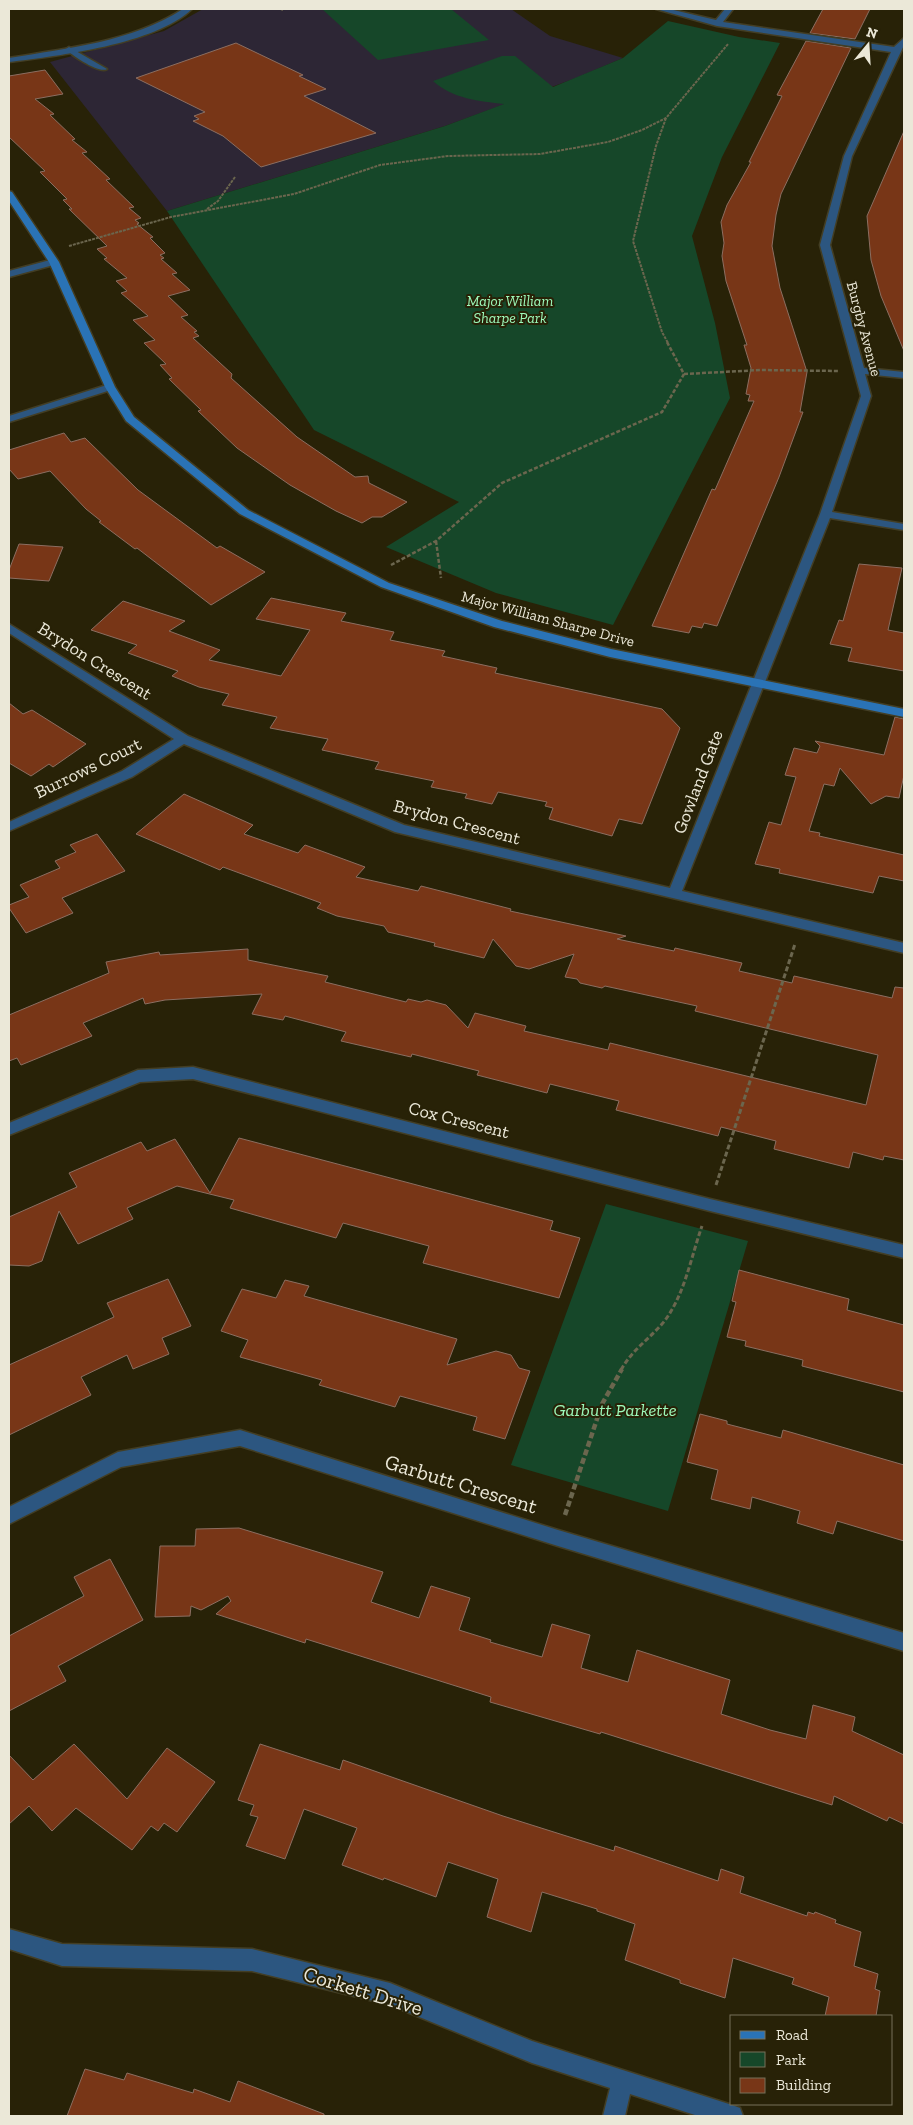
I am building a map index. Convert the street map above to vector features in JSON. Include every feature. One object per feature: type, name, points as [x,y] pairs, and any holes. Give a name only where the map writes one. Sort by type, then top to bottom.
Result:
[{"type":"street","points":[[9,60],[102,43],[158,26],[188,9]]},
{"type":"street","points":[[660,9],[717,24],[896,50]]},
{"type":"street","points":[[717,24],[730,9]]},
{"type":"street","name":"Burgby Avenue","points":[[757,683],[826,514],[866,396],[825,245],[848,156],[896,50],[904,40]]},
{"type":"street","name":"Major William Sharpe Drive","points":[[9,194],[51,257],[110,387],[130,419],[244,512],[385,585],[498,624],[610,653],[904,713]]},
{"type":"street","points":[[9,274],[51,257]]},
{"type":"street","points":[[860,371],[904,375]]},
{"type":"street","points":[[9,419],[110,387]]},
{"type":"street","points":[[826,514],[904,528]]},
{"type":"street","name":"Brydon Crescent","points":[[9,628],[183,739],[400,829],[904,948]]},
{"type":"street","name":"Gowland Gate","points":[[674,894],[757,683]]},
{"type":"street","name":"Burrows Court","points":[[9,827],[127,774],[183,739]]},
{"type":"street","name":"Cox Crescent","points":[[9,1129],[138,1076],[193,1073],[710,1205],[904,1252]]},
{"type":"street","name":"Garbutt Crescent","points":[[9,1516],[118,1460],[240,1438],[558,1538],[904,1642]]},
{"type":"street","name":"Corkett Drive","points":[[9,1939],[62,1954],[252,1960],[390,1994],[532,2052],[732,2116]]},
{"type":"street","points":[[614,2116],[622,2082]]},
{"type":"lane","points":[[69,49],[75,55],[104,69]]},
{"type":"path","points":[[684,374],[662,332],[633,241],[656,146],[666,118],[730,43]]},
{"type":"path","points":[[51,257],[171,216],[294,194],[380,165],[448,156],[540,154],[608,142],[642,130],[666,118]]},
{"type":"path","points":[[205,210],[218,201],[235,177]]},
{"type":"path","points":[[684,374],[761,370],[860,371]]},
{"type":"path","points":[[369,577],[436,541],[502,483],[662,412],[684,374]]},
{"type":"path","points":[[436,541],[441,578]]},
{"type":"path","points":[[558,1538],[602,1404],[629,1355],[663,1323],[677,1299],[710,1205],[801,924]]},
{"type":"shaded area","points":[[203,9],[511,9],[550,36],[623,58],[576,78],[445,126],[167,211],[50,62],[164,31]]},
{"type":"green space","points":[[322,9],[451,9],[489,40],[378,60]]},
{"type":"green space","name":"Major William Sharpe Park","points":[[668,21],[739,37],[780,43],[722,157],[692,236],[715,323],[730,398],[613,625],[496,593],[386,547],[459,502],[314,430],[167,211],[445,126],[504,104],[458,95],[449,92],[433,81],[502,56],[515,56],[553,87],[623,58]]},
{"type":"green space","name":"Garbutt Parkette","points":[[606,1204],[748,1241],[668,1511],[511,1465]]},
{"type":"building","points":[[823,9],[870,9],[855,39],[810,33]]},
{"type":"building","points":[[806,41],[851,48],[781,194],[776,215],[772,246],[780,288],[807,372],[800,412],[803,412],[779,477],[717,626],[704,623],[702,628],[692,626],[689,633],[652,626],[712,489],[715,490],[754,401],[748,401],[750,395],[746,394],[751,368],[744,345],[747,345],[726,281],[722,256],[724,243],[721,222],[727,205],[751,162],[749,162],[782,96],[777,95]]},
{"type":"building","points":[[236,43],[303,75],[299,76],[326,89],[304,96],[376,133],[261,167],[223,136],[193,121],[199,119],[194,116],[205,112],[136,78]]},
{"type":"building","points":[[45,70],[63,94],[35,99],[54,114],[50,115],[75,139],[72,140],[87,152],[82,153],[110,179],[106,180],[134,207],[129,208],[141,218],[135,220],[139,223],[137,224],[153,237],[150,238],[165,253],[160,255],[164,258],[161,259],[177,273],[172,274],[190,290],[168,296],[188,315],[181,317],[197,331],[194,332],[199,336],[193,338],[232,374],[231,378],[297,437],[355,477],[368,476],[369,483],[407,502],[382,517],[372,517],[362,523],[336,511],[290,485],[237,448],[198,411],[201,410],[169,379],[172,378],[160,365],[166,364],[144,343],[155,340],[133,320],[148,316],[121,293],[127,291],[116,281],[127,278],[104,259],[107,258],[97,249],[107,246],[69,209],[72,209],[63,200],[67,199],[40,172],[45,171],[9,137],[9,76]]},
{"type":"building","points":[[904,131],[904,351],[881,296],[871,260],[867,216]]},
{"type":"building","points":[[64,433],[71,442],[85,438],[138,490],[217,548],[220,546],[265,572],[211,605],[137,548],[135,549],[99,522],[101,521],[86,509],[50,471],[18,479],[9,469],[9,450]]},
{"type":"building","points":[[19,544],[63,547],[49,581],[9,578],[9,570]]},
{"type":"building","points":[[859,564],[902,568],[888,630],[904,633],[904,671],[848,661],[852,648],[830,644],[839,620],[843,621]]},
{"type":"building","points":[[271,598],[346,613],[341,621],[394,632],[390,640],[445,651],[442,656],[497,668],[495,673],[662,709],[680,728],[642,824],[619,819],[612,836],[549,819],[553,808],[545,806],[547,802],[498,792],[492,804],[465,798],[467,794],[431,787],[434,781],[375,769],[379,762],[322,750],[328,739],[270,728],[277,717],[222,705],[229,694],[199,687],[172,676],[178,671],[128,653],[137,645],[91,630],[123,601],[185,621],[169,631],[220,650],[209,660],[281,676],[310,630],[256,619]]},
{"type":"building","points":[[9,703],[23,714],[32,710],[86,744],[53,767],[49,764],[31,776],[9,763]]},
{"type":"building","points":[[895,717],[904,719],[904,775],[899,798],[886,796],[871,804],[840,768],[834,786],[824,784],[809,831],[820,833],[819,836],[904,855],[904,881],[879,876],[873,893],[779,873],[780,869],[755,864],[769,822],[781,825],[796,777],[785,775],[794,748],[817,753],[820,746],[815,741],[884,755]]},
{"type":"building","points":[[184,794],[253,825],[244,834],[298,853],[305,845],[365,867],[356,877],[418,891],[421,886],[511,909],[510,911],[626,936],[617,939],[674,951],[675,948],[742,963],[739,971],[792,983],[794,976],[892,998],[895,987],[904,988],[904,1160],[884,1156],[883,1160],[853,1152],[849,1168],[774,1149],[776,1141],[721,1127],[718,1136],[616,1110],[619,1101],[550,1084],[547,1093],[477,1075],[479,1071],[412,1054],[411,1057],[341,1041],[346,1032],[285,1016],[283,1020],[252,1014],[262,994],[165,1000],[145,1004],[143,998],[83,1023],[92,1036],[21,1065],[17,1058],[9,1061],[9,1015],[109,973],[106,962],[159,952],[160,955],[248,949],[248,960],[328,976],[325,982],[406,1002],[408,999],[421,1002],[427,1000],[446,1005],[468,1028],[475,1013],[526,1026],[524,1031],[608,1050],[610,1043],[866,1105],[878,1055],[695,1011],[697,1006],[605,986],[602,988],[580,983],[577,979],[565,977],[574,954],[529,969],[516,966],[493,939],[484,958],[434,946],[435,943],[388,932],[384,926],[337,916],[317,908],[321,903],[223,867],[220,870],[136,834]]},
{"type":"building","points":[[97,834],[125,871],[62,898],[73,913],[26,933],[9,908],[9,905],[29,897],[20,885],[60,868],[55,861],[76,852],[70,845]]},
{"type":"building","points":[[239,1138],[553,1221],[550,1230],[580,1238],[559,1298],[423,1263],[429,1246],[343,1223],[336,1238],[230,1208],[234,1200],[177,1186],[127,1208],[133,1219],[78,1244],[59,1211],[42,1261],[29,1266],[9,1265],[9,1217],[77,1187],[69,1173],[141,1142],[147,1151],[175,1139],[210,1193]]},
{"type":"building","points":[[739,1270],[849,1299],[847,1310],[904,1325],[904,1392],[802,1366],[803,1360],[745,1346],[746,1341],[727,1337],[736,1302],[732,1301]]},
{"type":"building","points":[[168,1279],[191,1326],[162,1338],[169,1354],[133,1369],[127,1355],[81,1377],[91,1395],[9,1435],[9,1365],[114,1317],[107,1303]]},
{"type":"building","points":[[285,1280],[309,1286],[304,1296],[457,1339],[447,1365],[496,1351],[511,1355],[519,1368],[530,1371],[505,1439],[473,1430],[477,1417],[400,1396],[395,1407],[319,1385],[322,1380],[240,1357],[248,1340],[221,1331],[242,1289],[276,1298]]},
{"type":"building","points":[[700,1414],[727,1421],[727,1424],[781,1438],[783,1430],[904,1465],[904,1541],[837,1521],[833,1534],[797,1523],[800,1511],[752,1497],[750,1509],[711,1499],[718,1470],[687,1462]]},
{"type":"building","points":[[239,1528],[383,1572],[371,1602],[419,1618],[431,1586],[470,1598],[459,1630],[491,1640],[490,1642],[542,1657],[552,1624],[590,1635],[581,1668],[628,1682],[637,1650],[730,1680],[721,1714],[770,1730],[806,1739],[813,1705],[855,1717],[852,1731],[904,1755],[904,1824],[889,1817],[887,1821],[834,1796],[832,1805],[601,1732],[600,1734],[490,1702],[491,1697],[306,1639],[305,1643],[216,1614],[231,1601],[228,1596],[201,1610],[191,1606],[190,1616],[155,1617],[160,1546],[195,1546],[196,1529]]},
{"type":"building","points":[[110,1559],[143,1620],[58,1666],[66,1681],[9,1711],[9,1636],[84,1596],[74,1577]]},
{"type":"building","points":[[74,1744],[127,1799],[167,1748],[215,1782],[177,1832],[164,1823],[158,1831],[151,1826],[132,1850],[76,1808],[52,1831],[29,1806],[9,1824],[9,1755],[33,1780]]},
{"type":"building","points":[[260,1744],[340,1770],[343,1760],[503,1816],[614,1851],[615,1846],[718,1881],[721,1869],[744,1877],[740,1893],[807,1916],[808,1912],[814,1914],[815,1912],[836,1920],[835,1923],[861,1932],[854,1966],[878,1974],[875,1989],[880,1991],[876,2015],[825,2015],[829,1997],[792,1984],[794,1978],[733,1958],[725,1998],[680,1983],[680,1980],[625,1960],[635,1924],[597,1911],[597,1909],[542,1892],[531,1932],[487,1917],[498,1879],[448,1862],[436,1897],[384,1878],[383,1880],[342,1865],[357,1828],[304,1809],[285,1859],[246,1846],[258,1817],[250,1815],[254,1805],[238,1800]]},
{"type":"building","points":[[85,2069],[124,2080],[127,2073],[193,2093],[194,2089],[230,2102],[238,2081],[324,2114],[324,2116],[67,2116]]}]
